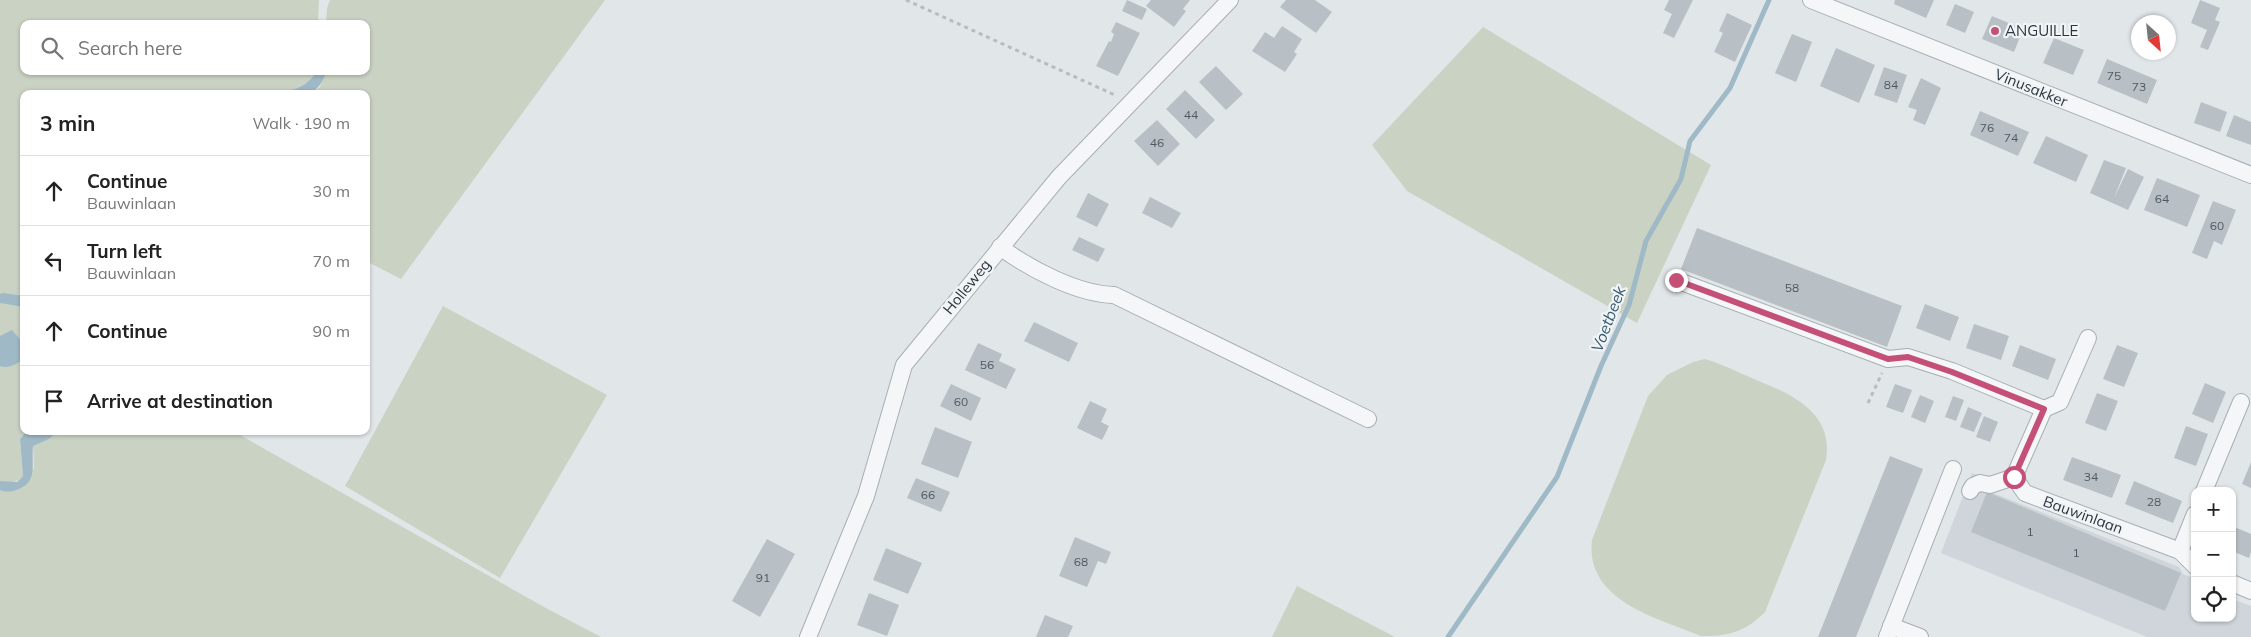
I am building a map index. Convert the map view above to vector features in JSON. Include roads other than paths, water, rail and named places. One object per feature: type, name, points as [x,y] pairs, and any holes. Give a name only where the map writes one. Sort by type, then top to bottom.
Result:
[{"type":"street","name":"Holleweg","points":[[808,637],[866,496],[904,365],[1059,177],[1230,0]]},
{"type":"street","name":"Vinusakker","points":[[1811,0],[2251,175]]},
{"type":"street","points":[[1000,247],[1017,259],[1080,290],[1114,295],[1368,419]]},
{"type":"street","points":[[1676,280],[1884,358],[1908,357],[1952,372],[2044,409]]},
{"type":"street","points":[[1970,491],[1973,486],[1980,483],[1990,485],[2014,477],[2044,409],[2060,402],[2088,338]]},
{"type":"street","points":[[2206,487],[2241,402]]},
{"type":"street","points":[[1920,637],[1889,631],[1953,469]]},
{"type":"street","name":"Bauwinlaan","points":[[2014,477],[2024,493],[2180,551],[2191,562]]},
{"type":"street","points":[[2180,551],[2191,524]]},
{"type":"street","points":[[2236,585],[2251,591]]},
{"type":"water","points":[[325,75],[321,84],[315,90],[291,90],[304,85],[313,76]]},
{"type":"water","points":[[0,294],[20,295],[20,306],[0,303]]},
{"type":"water","points":[[12,330],[20,339],[19,362],[6,367],[0,366],[0,336]]},
{"type":"water","points":[[24,435],[54,435],[33,446],[32,472],[28,483],[14,491],[0,490],[0,481],[17,482],[23,476],[20,439]]},
{"type":"waterway","name":"Voetbeek","points":[[1448,637],[1557,477],[1601,366],[1629,305],[1646,241],[1681,179],[1690,141],[1730,88],[1769,0]]},
{"type":"place","name":"ANGUILLE","points":[[1995,31]]}]
